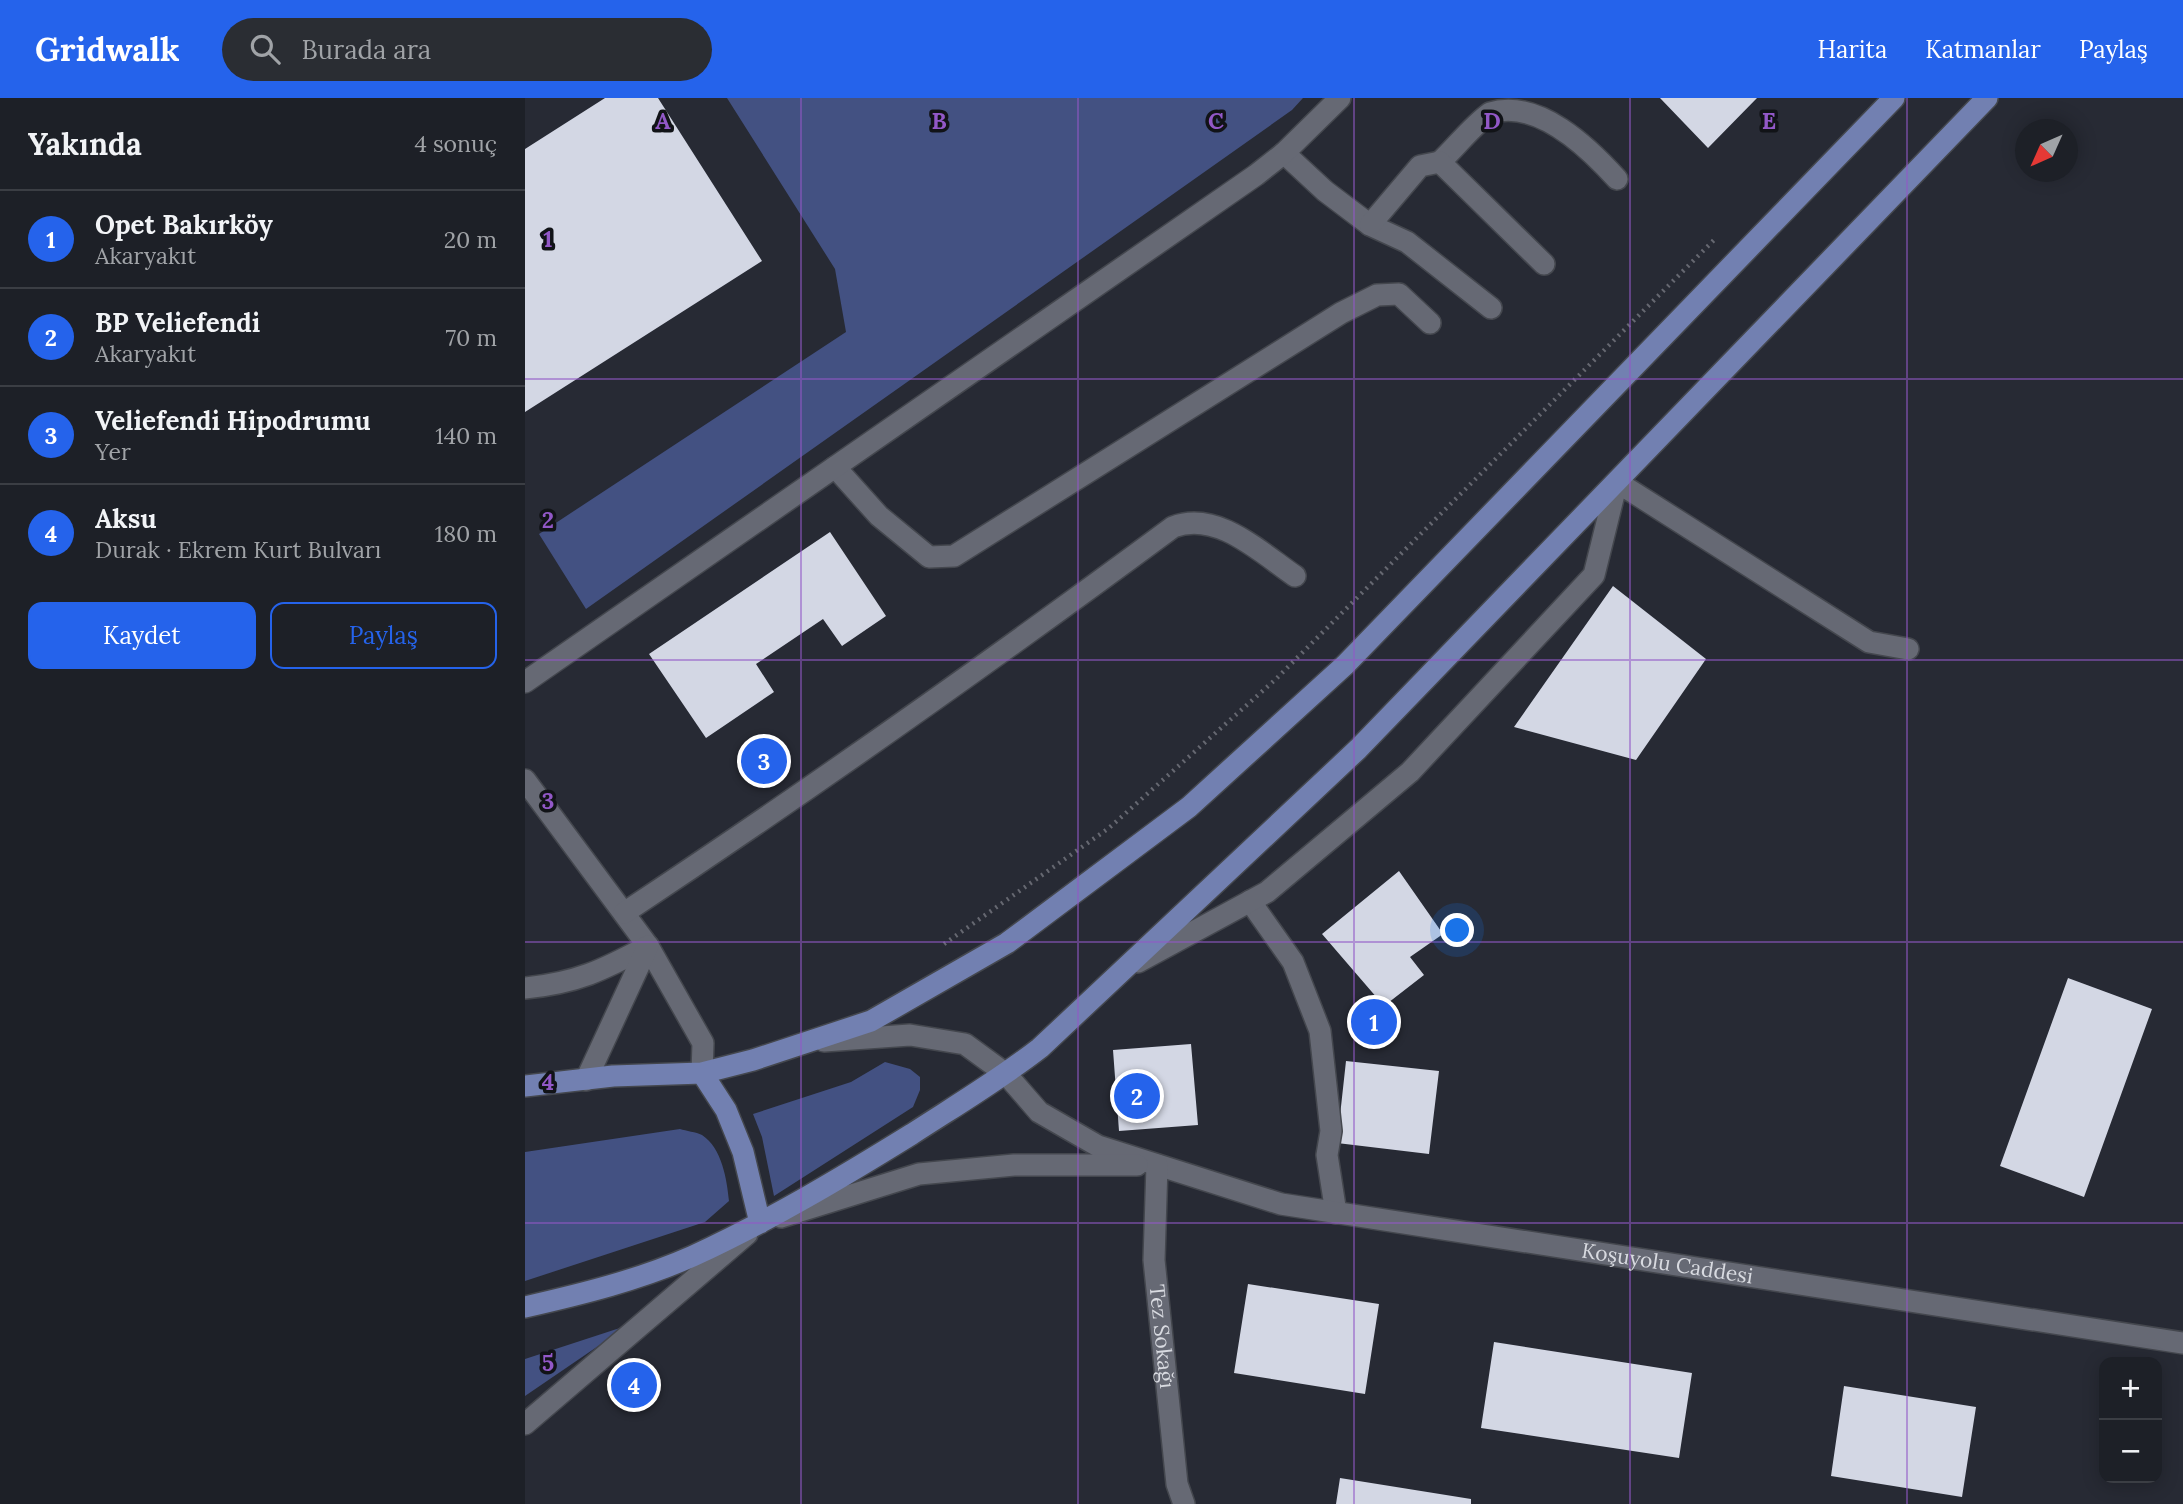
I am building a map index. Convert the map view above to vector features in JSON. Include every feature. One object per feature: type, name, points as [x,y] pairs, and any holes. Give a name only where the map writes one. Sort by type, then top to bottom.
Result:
[{"type":"main road","points":[[525,1086],[702,1073],[810,1042],[871,1021],[1007,943],[1189,807],[1345,664],[1894,98]]},
{"type":"main road","points":[[525,1307],[594,1291],[691,1257],[760,1223],[884,1152],[1006,1074],[1040,1048],[1358,749],[1987,98]]},
{"type":"main road","points":[[702,1073],[730,1120],[743,1152],[760,1223]]},
{"type":"street","points":[[525,682],[1284,153],[1340,98]]},
{"type":"street","points":[[1370,225],[1420,166],[1440,163],[1490,113],[1509,104],[1533,106],[1566,124],[1617,178]]},
{"type":"street","points":[[1284,153],[1325,191],[1370,225],[1407,242],[1491,308]]},
{"type":"street","points":[[1440,163],[1545,264]]},
{"type":"street","points":[[835,467],[879,516],[929,557],[954,556],[1341,313],[1377,295],[1399,294],[1430,323]]},
{"type":"street","points":[[1121,971],[1267,892],[1410,772],[1594,575],[1617,482],[1869,642],[1908,649]]},
{"type":"street","points":[[624,913],[849,761],[1173,527],[1188,522],[1207,523],[1240,538],[1295,576]]},
{"type":"street","points":[[525,780],[648,946],[703,1043],[702,1073]]},
{"type":"street","points":[[1250,901],[1293,962],[1321,1031],[1331,1132],[1327,1155],[1336,1213]]},
{"type":"street","points":[[525,988],[557,985],[596,974],[648,946]]},
{"type":"street","points":[[586,1080],[648,946]]},
{"type":"street","name":"Koşuyolu Caddesi","points":[[810,1042],[909,1035],[965,1044],[1006,1074],[1039,1112],[1098,1146],[1281,1205],[2183,1343]]},
{"type":"street","points":[[525,1424],[760,1223],[919,1174],[1014,1165],[1157,1165]]},
{"type":"street","name":"Tez Sokağı","points":[[1157,1165],[1154,1260],[1177,1484],[1184,1504]]},
{"type":"path","points":[[938,949],[1109,828],[1276,679],[1724,230]]},
{"type":"shaded area","points":[[727,98],[1303,98],[1292,110],[586,609],[539,534],[846,332],[835,269]]},
{"type":"shaded area","points":[[885,1062],[910,1069],[920,1077],[920,1090],[913,1107],[774,1196],[762,1137],[753,1114],[851,1082]]},
{"type":"shaded area","points":[[680,1129],[702,1135],[714,1148],[725,1174],[729,1201],[705,1222],[525,1281],[525,1152]]},
{"type":"shaded area","points":[[629,1325],[525,1396],[525,1359]]},
{"type":"building","points":[[605,98],[658,98],[762,261],[525,412],[525,149]]},
{"type":"building","points":[[1660,98],[1757,98],[1708,148]]},
{"type":"building","points":[[830,532],[886,616],[842,646],[823,619],[756,664],[774,692],[706,738],[649,654]]},
{"type":"building","points":[[1613,586],[1706,659],[1636,760],[1514,727]]},
{"type":"building","points":[[1399,871],[1443,934],[1410,957],[1424,975],[1384,1006],[1322,934]]},
{"type":"building","points":[[2068,978],[2152,1009],[2084,1197],[2000,1166]]},
{"type":"building","points":[[1191,1044],[1198,1125],[1119,1131],[1113,1050]]},
{"type":"building","points":[[1346,1061],[1439,1071],[1429,1154],[1337,1143]]},
{"type":"building","points":[[1248,1284],[1379,1304],[1365,1394],[1234,1373]]},
{"type":"building","points":[[1494,1342],[1692,1373],[1679,1458],[1481,1428]]},
{"type":"building","points":[[1844,1386],[1976,1407],[1962,1497],[1831,1476]]},
{"type":"building","points":[[1340,1478],[1471,1499],[1471,1504],[1336,1504]]},
{"type":"place","name":"Veliefendi Hipodrumu","points":[[764,761]]},
{"type":"place","name":"Opet Bakırköy","points":[[1374,1022]]},
{"type":"place","name":"BP Veliefendi","points":[[1137,1096]]},
{"type":"place","name":"Aksu","points":[[634,1385]]}]
